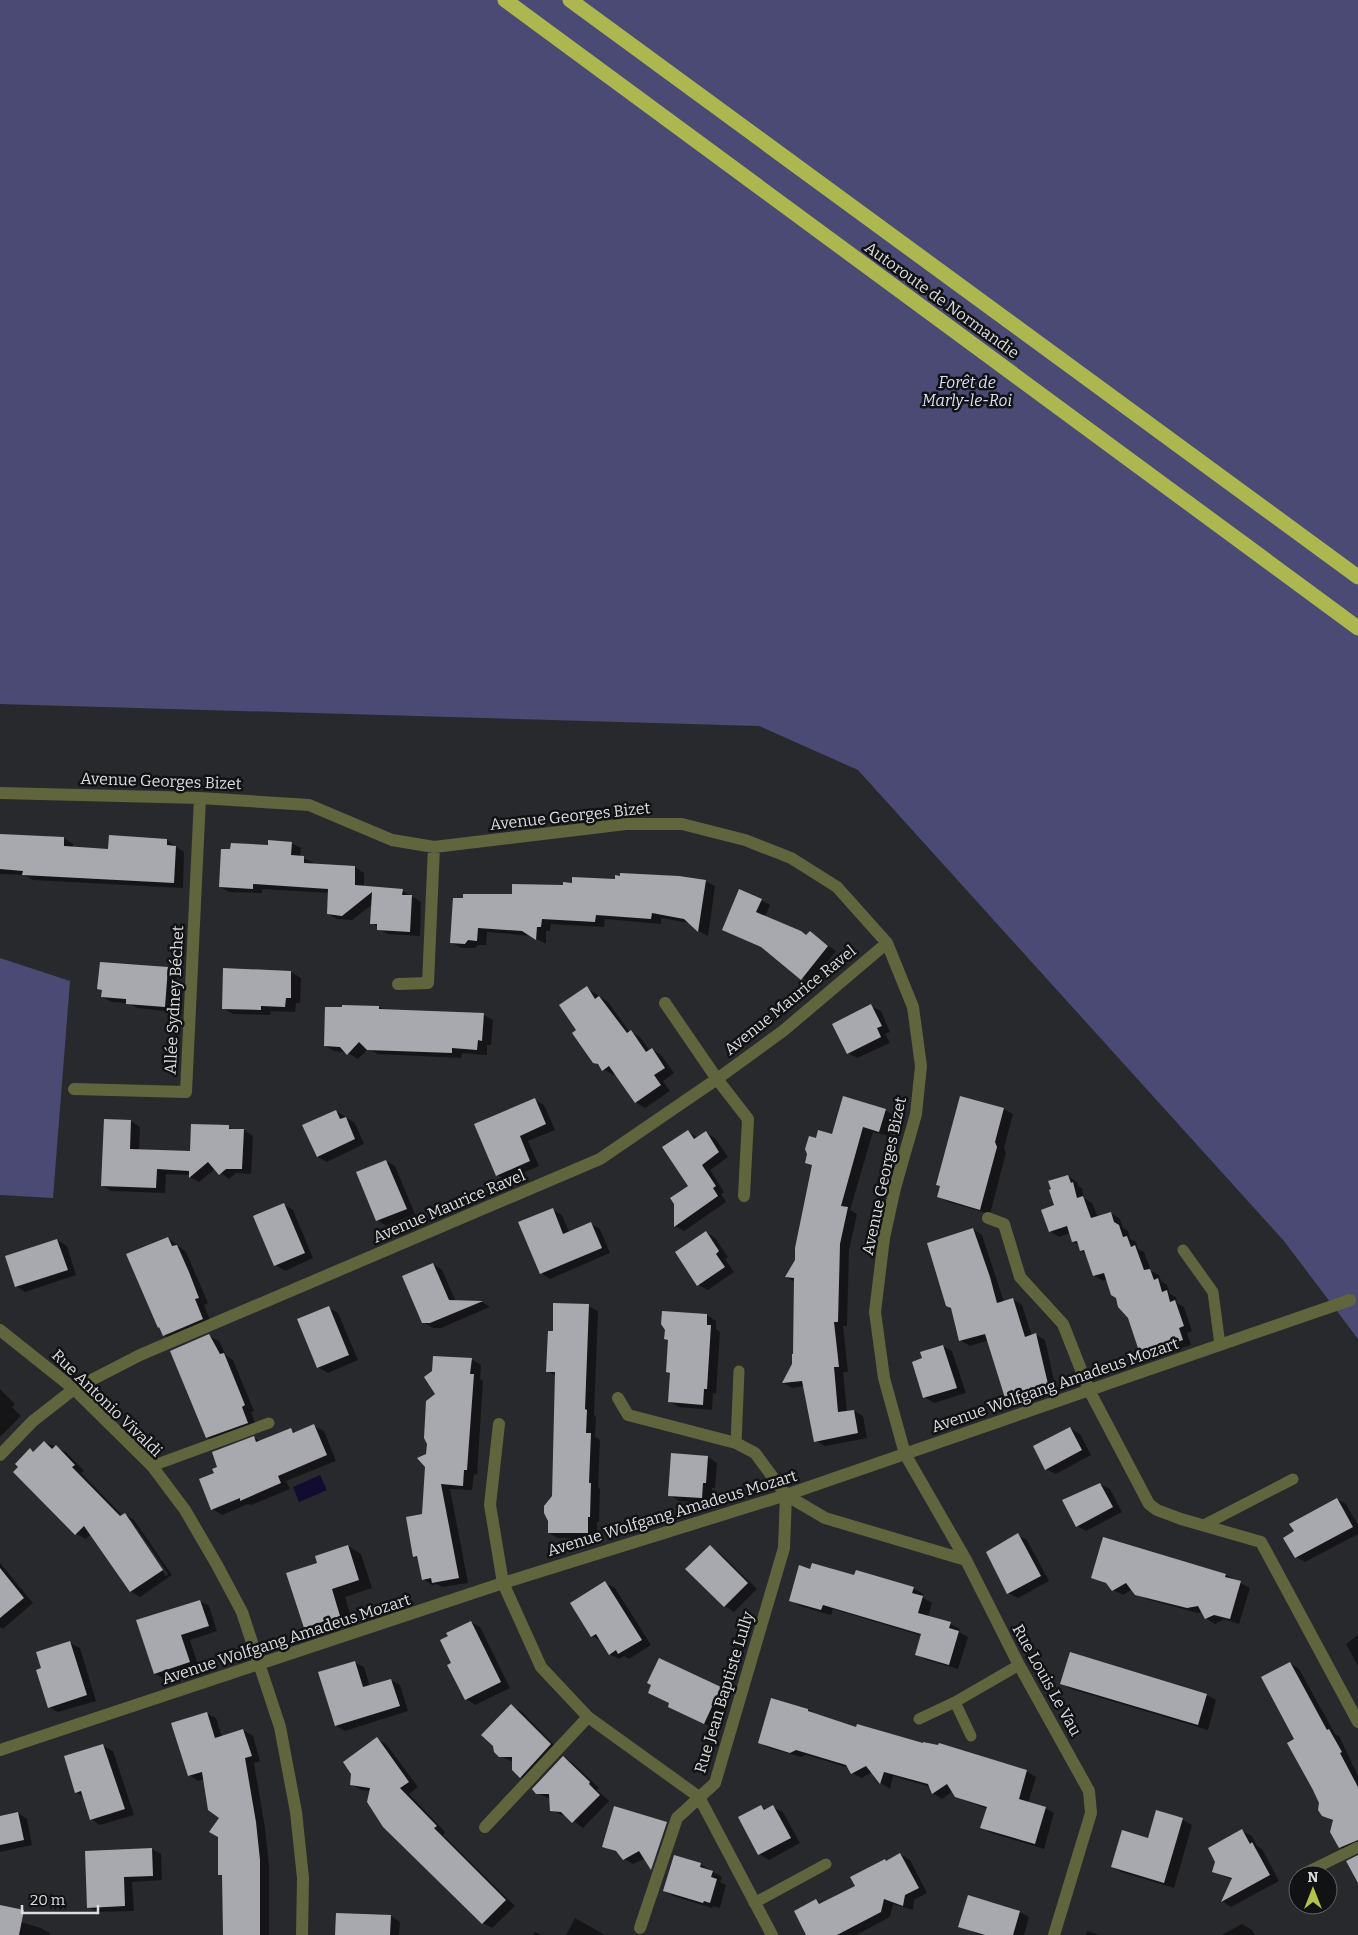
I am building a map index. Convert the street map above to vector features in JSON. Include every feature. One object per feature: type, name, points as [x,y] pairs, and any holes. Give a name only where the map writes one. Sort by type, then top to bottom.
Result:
[{"type":"highway","name":"Autoroute de Normandie","points":[[505,0],[1358,628]]},
{"type":"highway","name":"Autoroute de Normandie","points":[[570,0],[1358,577]]},
{"type":"street","name":"Avenue Georges Bizet","points":[[0,792],[200,798],[310,804],[392,840],[434,847],[626,824],[682,824],[745,840],[791,858],[837,887],[887,942],[913,1008],[921,1066],[916,1114],[895,1188],[884,1238],[875,1312],[884,1378],[905,1454]]},
{"type":"street","name":"Allée Sydney Béchet","points":[[74,1089],[186,1092],[200,798]]},
{"type":"street","points":[[398,984],[428,983],[434,847]]},
{"type":"street","name":"Avenue Maurice Ravel","points":[[0,1455],[33,1422],[74,1390],[140,1355],[600,1159],[717,1079],[783,1030],[887,942]]},
{"type":"street","points":[[665,1003],[717,1079],[748,1119],[744,1196]]},
{"type":"street","points":[[988,1218],[1004,1224],[1020,1277],[1063,1324],[1089,1390],[1149,1504],[1157,1510],[1261,1542],[1358,1722]]},
{"type":"street","name":"Avenue Wolfgang Amadeus Mozart","points":[[0,1750],[503,1583],[786,1495],[1350,1300]]},
{"type":"street","name":"Rue Antonio Vivaldi","points":[[0,1330],[74,1390],[152,1466],[184,1510],[242,1612],[280,1727],[296,1812],[303,1878],[302,1935]]},
{"type":"street","points":[[618,1398],[628,1415],[736,1443],[755,1453],[786,1495],[824,1518],[966,1560]]},
{"type":"street","points":[[499,1424],[490,1505],[503,1583],[542,1667],[588,1717],[699,1797],[677,1818],[640,1928]]},
{"type":"street","name":"Rue Louis Le Vau","points":[[905,1454],[966,1560],[1019,1666],[1089,1792],[1091,1813],[1054,1935]]},
{"type":"street","name":"Rue Jean Baptiste Lully","points":[[772,1935],[699,1797],[715,1783],[784,1548],[786,1495]]},
{"type":"street","points":[[485,1826],[588,1717]]},
{"type":"lane","points":[[1183,1250],[1213,1292],[1220,1345]]},
{"type":"lane","points":[[736,1443],[739,1371]]},
{"type":"lane","points":[[152,1466],[269,1423]]},
{"type":"lane","points":[[1204,1525],[1293,1479]]},
{"type":"lane","points":[[919,1719],[955,1702],[1019,1666]]},
{"type":"lane","points":[[955,1702],[971,1736]]},
{"type":"lane","points":[[1322,1865],[1358,1847]]},
{"type":"lane","points":[[754,1903],[826,1864]]},
{"type":"green space","name":"Forêt de Marly-le-Roi","points":[[0,0],[1358,0],[1358,1339],[1284,1241],[858,770],[759,726],[0,704]]},
{"type":"green space","points":[[0,958],[70,981],[53,1198],[0,1195]]},
{"type":"shaded area","points":[[320,1475],[327,1490],[299,1502],[293,1487]]},
{"type":"building","points":[[0,834],[64,837],[64,846],[108,849],[109,835],[167,839],[167,845],[176,846],[174,883],[22,875],[23,871],[0,869]]},
{"type":"building","points":[[268,840],[292,842],[291,855],[304,856],[304,863],[355,866],[355,885],[403,889],[402,895],[412,895],[410,932],[377,930],[377,924],[370,924],[372,892],[342,916],[327,914],[328,889],[253,884],[253,889],[219,887],[221,849],[230,849],[231,843],[268,845]]},
{"type":"building","points":[[620,873],[679,876],[706,880],[698,932],[684,919],[652,913],[651,919],[596,915],[595,922],[542,919],[541,927],[537,927],[536,940],[522,931],[478,928],[477,941],[468,940],[465,944],[450,943],[453,898],[463,898],[463,894],[512,894],[512,884],[563,885],[563,882],[572,883],[572,877],[615,879],[615,875],[620,876]]},
{"type":"building","points":[[739,889],[762,899],[756,912],[801,931],[806,935],[810,931],[828,946],[801,980],[761,947],[722,930]]},
{"type":"building","points":[[100,962],[168,967],[165,1007],[126,1004],[126,999],[101,997],[102,990],[97,989]]},
{"type":"building","points":[[223,968],[291,971],[291,998],[286,998],[285,1007],[261,1006],[261,1010],[222,1009]]},
{"type":"building","points":[[587,986],[595,999],[599,996],[627,1033],[631,1030],[646,1052],[652,1048],[665,1068],[654,1075],[661,1085],[635,1103],[609,1066],[602,1071],[598,1064],[593,1063],[572,1033],[576,1030],[559,1005]]},
{"type":"building","points":[[871,1004],[882,1026],[877,1028],[881,1037],[847,1054],[832,1024]]},
{"type":"building","points":[[342,1005],[379,1006],[379,1009],[484,1013],[482,1041],[478,1040],[477,1050],[452,1048],[452,1053],[367,1050],[359,1042],[347,1055],[340,1047],[324,1046],[325,1007],[342,1007]]},
{"type":"building","points":[[843,1096],[886,1109],[879,1132],[863,1127],[841,1206],[848,1207],[840,1244],[838,1322],[834,1322],[839,1367],[834,1367],[838,1412],[854,1410],[858,1433],[814,1442],[802,1381],[782,1383],[792,1364],[793,1354],[794,1278],[785,1277],[795,1260],[795,1248],[812,1165],[805,1163],[807,1154],[805,1149],[809,1136],[816,1138],[818,1130],[832,1134]]},
{"type":"building","points":[[960,1096],[1004,1108],[995,1142],[997,1147],[980,1210],[937,1197],[940,1186],[936,1185]]},
{"type":"building","points":[[535,1098],[546,1124],[520,1136],[530,1161],[496,1176],[474,1124]]},
{"type":"building","points":[[336,1110],[340,1119],[346,1117],[355,1139],[317,1157],[302,1125]]},
{"type":"building","points":[[104,1119],[131,1120],[130,1149],[190,1151],[191,1124],[229,1125],[229,1129],[244,1129],[242,1169],[226,1169],[219,1175],[208,1162],[189,1178],[189,1171],[157,1169],[156,1188],[101,1186]]},
{"type":"building","points":[[688,1130],[694,1139],[706,1131],[719,1152],[702,1165],[716,1186],[713,1188],[718,1196],[674,1227],[674,1204],[670,1198],[688,1186],[662,1147]]},
{"type":"building","points":[[386,1160],[407,1209],[376,1221],[356,1172]]},
{"type":"building","points":[[1068,1175],[1071,1183],[1073,1182],[1077,1198],[1083,1196],[1091,1218],[1111,1212],[1114,1222],[1119,1225],[1123,1237],[1127,1236],[1131,1247],[1135,1245],[1144,1270],[1150,1269],[1154,1280],[1158,1278],[1162,1292],[1167,1290],[1170,1302],[1175,1300],[1184,1326],[1179,1328],[1183,1340],[1140,1354],[1128,1318],[1118,1307],[1116,1298],[1111,1295],[1104,1273],[1093,1276],[1084,1250],[1080,1251],[1077,1241],[1072,1242],[1067,1226],[1049,1232],[1041,1210],[1054,1205],[1048,1181]]},
{"type":"building","points":[[284,1203],[305,1253],[274,1266],[253,1216]]},
{"type":"building","points":[[553,1208],[563,1234],[591,1222],[602,1248],[540,1274],[518,1222]]},
{"type":"building","points":[[973,1228],[997,1303],[1013,1298],[1025,1337],[1036,1333],[1048,1384],[1005,1398],[985,1334],[959,1341],[951,1308],[946,1306],[927,1243]]},
{"type":"building","points":[[706,1231],[719,1251],[716,1254],[725,1267],[697,1286],[675,1252]]},
{"type":"building","points":[[168,1237],[172,1246],[177,1245],[189,1272],[199,1298],[195,1299],[203,1319],[163,1336],[126,1254]]},
{"type":"building","points":[[57,1239],[68,1270],[15,1287],[5,1256]]},
{"type":"building","points":[[433,1263],[449,1300],[483,1301],[430,1323],[422,1323],[402,1276]]},
{"type":"building","points":[[553,1303],[589,1304],[585,1409],[587,1410],[586,1433],[591,1433],[590,1517],[588,1517],[588,1533],[548,1533],[548,1521],[544,1513],[544,1506],[552,1496],[555,1372],[546,1372],[548,1331],[553,1331]]},
{"type":"building","points":[[329,1306],[349,1355],[317,1368],[297,1319]]},
{"type":"building","points":[[662,1311],[707,1314],[707,1325],[711,1325],[707,1389],[704,1389],[703,1405],[668,1402],[670,1373],[666,1372],[668,1340],[664,1339],[665,1330],[661,1324]]},
{"type":"building","points":[[209,1334],[220,1354],[224,1353],[245,1405],[242,1407],[248,1423],[206,1438],[170,1351]]},
{"type":"building","points":[[943,1345],[957,1388],[923,1398],[912,1362],[922,1358],[920,1352]]},
{"type":"building","points":[[433,1356],[472,1358],[470,1374],[474,1374],[467,1470],[464,1470],[463,1486],[441,1484],[459,1578],[432,1583],[431,1578],[422,1580],[417,1556],[413,1557],[406,1517],[422,1514],[425,1467],[417,1458],[426,1454],[427,1444],[424,1438],[426,1401],[435,1394],[424,1377],[432,1371]]},
{"type":"building","points":[[314,1424],[327,1455],[278,1476],[281,1483],[240,1501],[240,1498],[211,1510],[199,1479],[214,1473],[212,1469],[217,1467],[212,1452],[254,1436],[256,1442],[291,1428],[293,1433]]},
{"type":"building","points":[[1070,1427],[1082,1450],[1045,1470],[1033,1446]]},
{"type":"building","points":[[44,1441],[52,1449],[56,1445],[75,1465],[72,1467],[120,1516],[125,1513],[163,1570],[130,1592],[84,1526],[75,1535],[13,1472],[18,1467],[15,1464],[30,1448],[33,1452]]},
{"type":"building","points":[[671,1453],[708,1456],[706,1483],[703,1483],[702,1498],[668,1496]]},
{"type":"building","points":[[1100,1483],[1113,1507],[1076,1527],[1062,1500]]},
{"type":"building","points":[[1337,1498],[1353,1527],[1295,1558],[1283,1538],[1294,1531],[1289,1524]]},
{"type":"building","points":[[1018,1533],[1041,1576],[1007,1594],[986,1552]]},
{"type":"building","points":[[1103,1537],[1226,1574],[1225,1577],[1241,1581],[1230,1619],[1214,1615],[1205,1619],[1198,1606],[1187,1608],[1135,1595],[1126,1583],[1112,1591],[1106,1583],[1091,1578]]},
{"type":"building","points":[[348,1545],[359,1580],[332,1589],[340,1616],[304,1628],[286,1573],[317,1563],[315,1556]]},
{"type":"building","points":[[710,1545],[748,1583],[724,1607],[685,1569]]},
{"type":"building","points":[[812,1563],[854,1575],[856,1570],[914,1587],[912,1593],[923,1596],[918,1613],[951,1622],[949,1628],[959,1631],[949,1665],[915,1655],[921,1634],[823,1605],[821,1610],[789,1601],[799,1565],[810,1569]]},
{"type":"building","points":[[0,1568],[24,1598],[0,1618]]},
{"type":"building","points":[[605,1581],[642,1640],[618,1654],[616,1650],[609,1655],[596,1634],[591,1637],[570,1603]]},
{"type":"building","points":[[200,1600],[209,1626],[181,1635],[190,1662],[154,1674],[136,1620]]},
{"type":"building","points":[[471,1621],[501,1682],[465,1700],[447,1665],[451,1663],[440,1640],[448,1636],[446,1633]]},
{"type":"building","points":[[70,1641],[87,1695],[48,1708],[36,1670],[41,1668],[36,1652]]},
{"type":"building","points":[[1070,1652],[1207,1694],[1198,1725],[1060,1684]]},
{"type":"building","points":[[659,1658],[721,1687],[704,1724],[668,1707],[669,1703],[648,1693],[651,1685],[647,1683]]},
{"type":"building","points":[[355,1661],[363,1687],[391,1679],[400,1706],[335,1726],[318,1672]]},
{"type":"building","points":[[1290,1662],[1327,1730],[1329,1729],[1342,1752],[1340,1753],[1358,1787],[1358,1840],[1339,1848],[1330,1832],[1333,1820],[1322,1816],[1318,1810],[1319,1803],[1313,1790],[1287,1743],[1294,1739],[1261,1677]]},
{"type":"building","points":[[771,1698],[808,1709],[808,1711],[856,1727],[857,1724],[923,1743],[938,1745],[939,1743],[1027,1770],[1019,1799],[1046,1807],[1035,1844],[980,1828],[987,1807],[955,1797],[947,1784],[932,1794],[928,1784],[884,1772],[880,1784],[866,1766],[851,1774],[846,1765],[796,1750],[790,1753],[758,1743]]},
{"type":"building","points":[[511,1704],[551,1744],[520,1778],[512,1770],[512,1757],[499,1757],[494,1752],[493,1746],[481,1735]]},
{"type":"building","points":[[207,1712],[215,1738],[243,1729],[252,1756],[245,1758],[256,1822],[260,1860],[260,1935],[223,1935],[222,1875],[218,1875],[218,1837],[209,1832],[219,1818],[208,1810],[202,1772],[188,1776],[171,1723]]},
{"type":"building","points":[[377,1737],[409,1782],[400,1788],[437,1826],[434,1828],[506,1900],[482,1924],[383,1827],[367,1802],[370,1788],[350,1785],[351,1774],[343,1762]]},
{"type":"building","points":[[103,1744],[125,1809],[90,1820],[81,1791],[75,1793],[64,1756]]},
{"type":"building","points":[[563,1756],[590,1782],[589,1784],[600,1795],[572,1823],[561,1812],[550,1811],[549,1794],[536,1794],[532,1789]]},
{"type":"building","points":[[761,1805],[764,1810],[773,1805],[791,1838],[758,1855],[738,1817]]},
{"type":"building","points":[[614,1806],[667,1822],[651,1870],[639,1851],[623,1860],[616,1851],[602,1847]]},
{"type":"building","points":[[1156,1810],[1183,1818],[1164,1883],[1111,1867],[1122,1830],[1148,1838]]},
{"type":"building","points":[[18,1812],[24,1840],[0,1845],[0,1816]]},
{"type":"building","points":[[1242,1829],[1250,1844],[1252,1842],[1270,1875],[1221,1902],[1232,1878],[1212,1872],[1215,1862],[1208,1848]]},
{"type":"building","points":[[152,1848],[153,1876],[124,1877],[125,1906],[87,1908],[85,1851]]},
{"type":"building","points":[[900,1853],[919,1888],[905,1895],[903,1906],[884,1899],[881,1912],[837,1935],[806,1935],[794,1911],[816,1899],[819,1904],[855,1886],[850,1877]]},
{"type":"building","points":[[674,1855],[701,1863],[700,1867],[713,1871],[711,1877],[717,1879],[710,1903],[704,1901],[703,1903],[663,1891]]},
{"type":"building","points":[[1358,1855],[1358,1883],[1346,1861]]},
{"type":"building","points":[[968,1895],[1020,1911],[1013,1935],[985,1935],[958,1927]]},
{"type":"building","points":[[0,1905],[24,1910],[19,1935],[0,1935]]},
{"type":"building","points":[[336,1913],[391,1915],[390,1935],[335,1935]]}]
